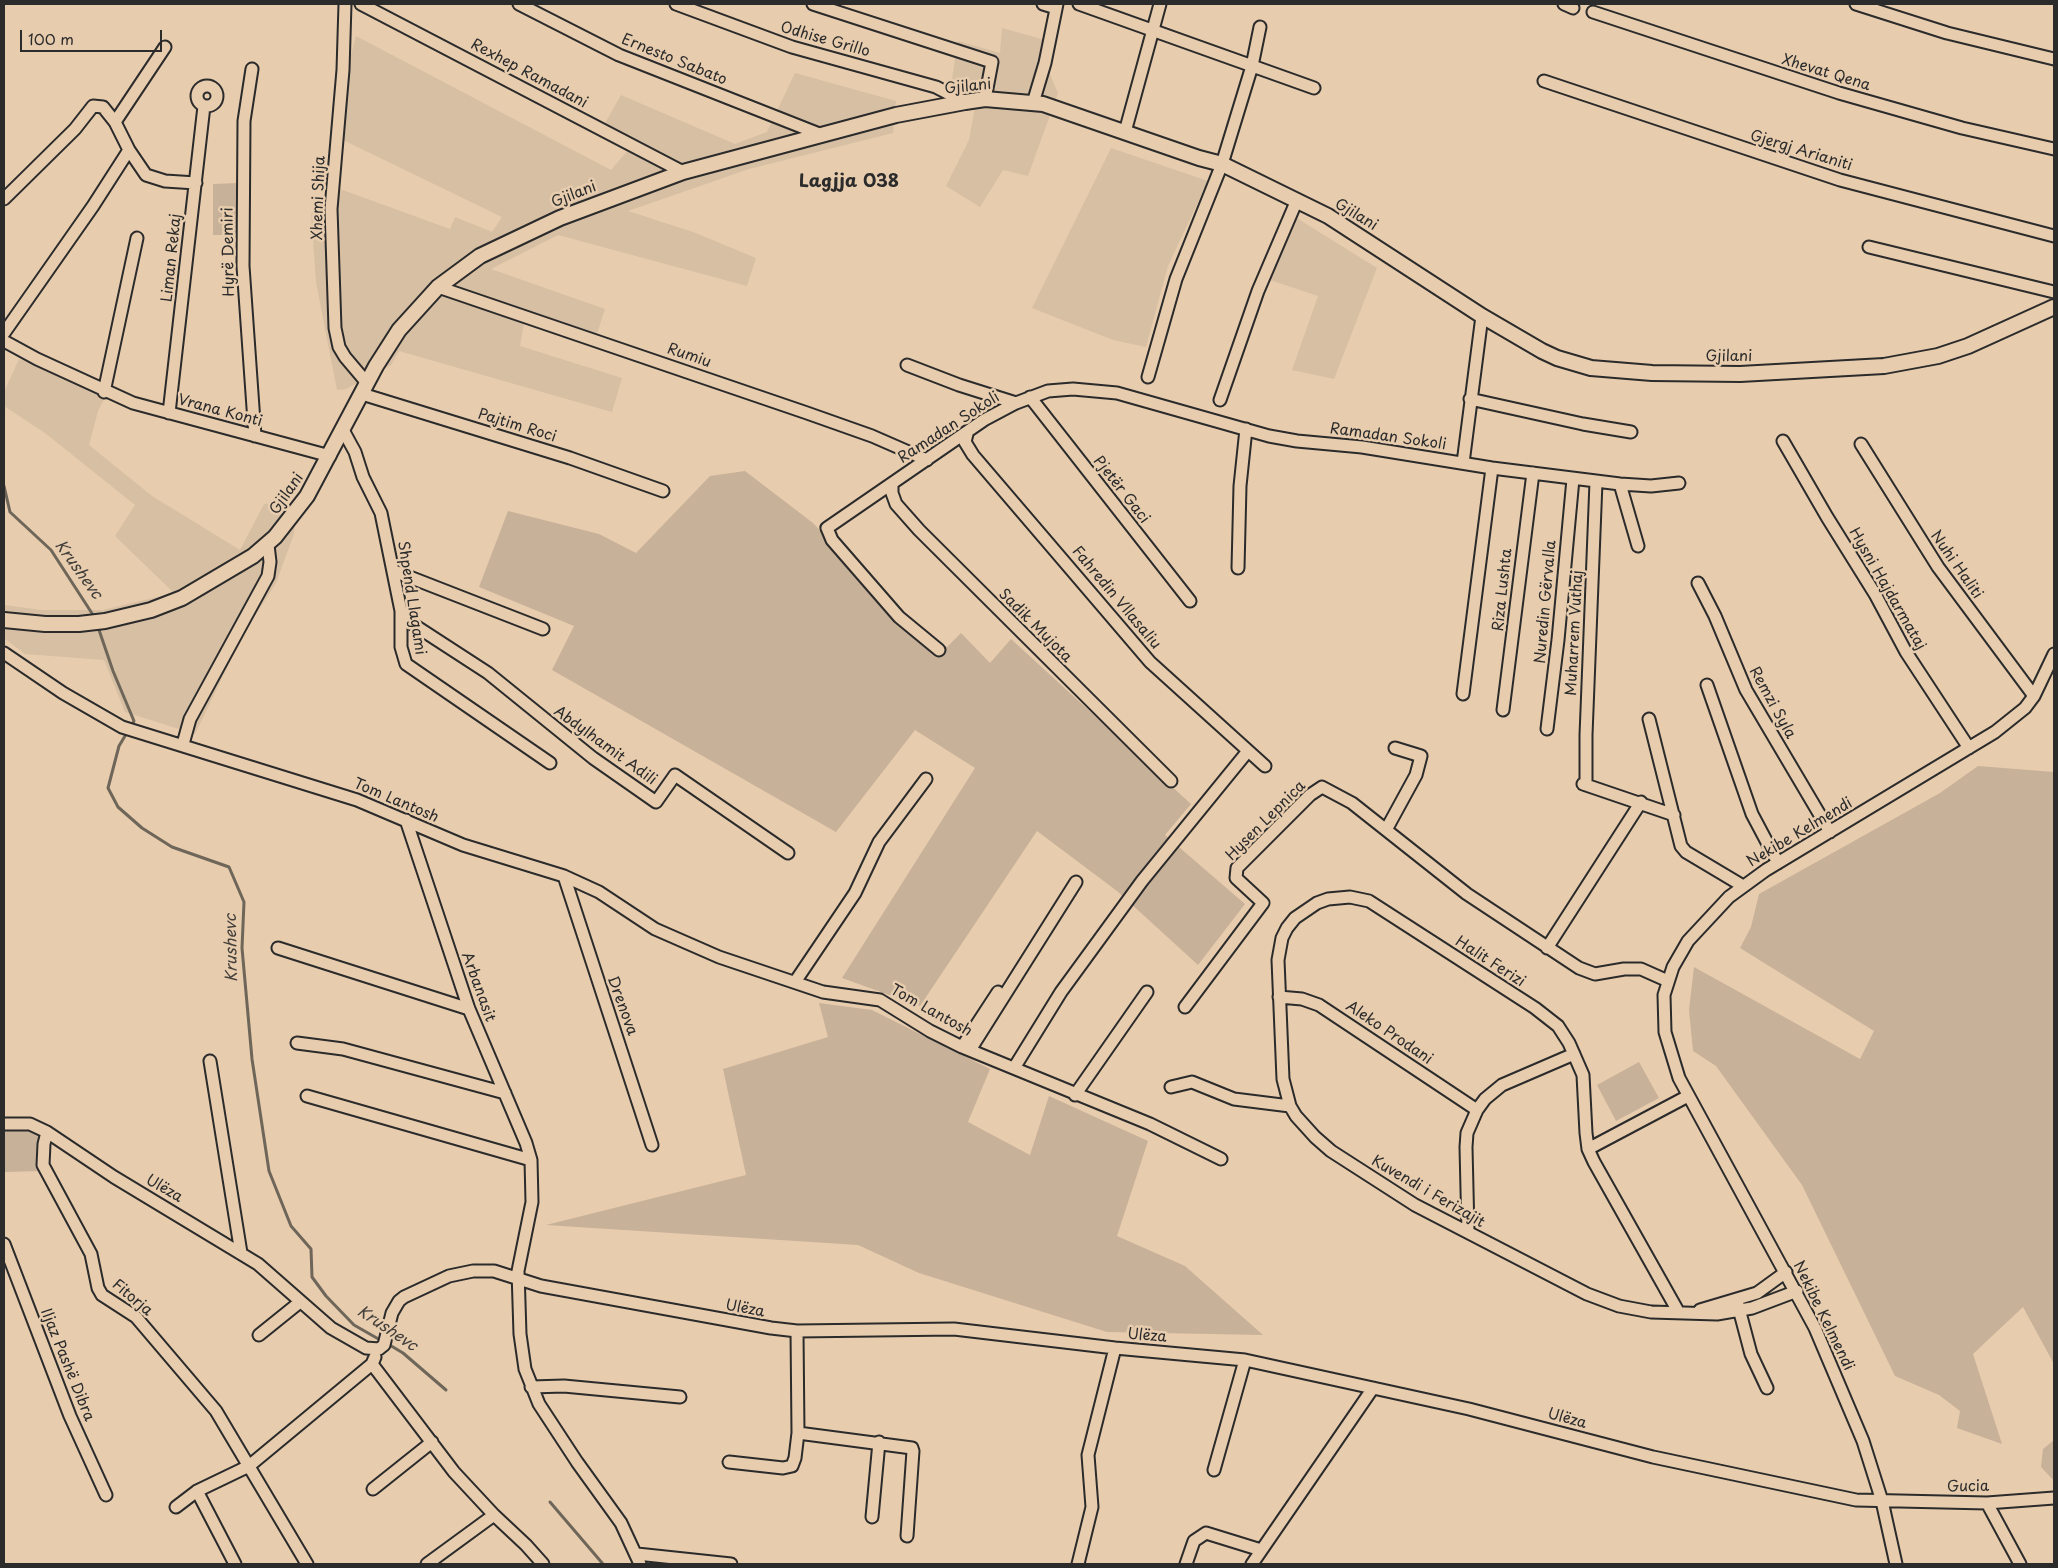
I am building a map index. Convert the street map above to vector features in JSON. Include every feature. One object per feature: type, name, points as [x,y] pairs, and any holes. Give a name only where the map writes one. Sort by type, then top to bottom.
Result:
[{"type":"main road","name":"Gjilani","points":[[4,620],[45,624],[79,624],[105,621],[152,610],[182,598],[234,568],[268,545],[307,496],[385,350],[399,330],[438,287],[480,256],[517,236],[610,198],[683,172],[896,115],[965,102],[985,99],[1033,103],[1060,109],[1222,164],[1297,200],[1354,232],[1482,316],[1542,351],[1557,358],[1591,368],[1652,373],[1740,374],[1858,369],[1913,362],[1968,346],[2054,307]]},
{"type":"street","name":"Xhemi Shija","points":[[345,4],[343,70],[331,209],[334,328],[339,347],[364,388]]},
{"type":"street","name":"Rexhep Ramadani","points":[[361,4],[683,172]]},
{"type":"street","name":"Ernesto Sabato","points":[[519,4],[619,55],[822,135]]},
{"type":"street","name":"Odhise Grillo","points":[[676,4],[792,47],[936,87],[965,102]]},
{"type":"street","points":[[813,4],[992,62],[985,99]]},
{"type":"street","points":[[1033,103],[1045,63],[1056,6],[1043,4]]},
{"type":"street","points":[[1079,4],[1314,88]]},
{"type":"street","points":[[1125,132],[1160,4]]},
{"type":"street","points":[[1856,4],[1947,34],[2054,59]]},
{"type":"street","name":"Xhevat Qena","points":[[1593,12],[1839,94],[1936,121],[2054,149]]},
{"type":"street","points":[[1148,377],[1176,279],[1222,164],[1252,66],[1260,27]]},
{"type":"street","points":[[115,122],[164,47]]},
{"type":"street","name":"Hyrë Demiri","points":[[252,69],[244,121],[243,266],[255,436]]},
{"type":"street","name":"Gjergj Arianiti","points":[[1544,81],[1840,180],[2054,236]]},
{"type":"street","points":[[4,199],[74,129],[93,106],[103,106],[115,122],[129,150],[146,175],[153,179],[196,183]]},
{"type":"street","name":"Liman Rekaj","points":[[169,413],[204,106]]},
{"type":"street","points":[[4,333],[93,206],[129,150]]},
{"type":"street","points":[[1220,400],[1258,291],[1297,200]]},
{"type":"street","points":[[104,392],[137,238]]},
{"type":"street","points":[[1869,247],[2054,292]]},
{"type":"street","name":"Rumiu","points":[[438,287],[807,413],[872,436],[927,460]]},
{"type":"street","name":"Ramadan Sokoli","points":[[938,650],[899,617],[832,540],[827,528],[967,434],[984,420],[1030,397],[1048,392],[1073,389],[1117,393],[1269,436],[1362,447],[1463,463],[1482,316]]},
{"type":"street","name":"Vrana Konti","points":[[4,341],[104,392],[152,410],[330,456]]},
{"type":"street","points":[[907,365],[959,385],[1016,403]]},
{"type":"street","name":"Pajtim Roci","points":[[364,388],[663,491]]},
{"type":"street","name":"Pjetër Gaci","points":[[1030,397],[1190,602]]},
{"type":"street","points":[[1470,399],[1583,424],[1631,432]]},
{"type":"street","points":[[1238,568],[1240,486],[1246,429]]},
{"type":"street","name":"Shpend Llagami","points":[[343,430],[381,513],[401,611],[401,647],[403,657],[411,669],[550,763]]},
{"type":"street","name":"Fahredin Vllasaliu","points":[[967,434],[965,442],[973,456],[1122,631],[1150,662],[1265,766]]},
{"type":"street","name":"Hysni Hajdarmataj","points":[[1784,442],[1826,517],[1875,594],[1906,652],[1969,748]]},
{"type":"street","name":"Nuhi Haliti","points":[[1861,444],[1938,567],[2034,696]]},
{"type":"street","points":[[1463,463],[1596,482],[1651,486],[1679,482]]},
{"type":"street","points":[[1462,694],[1492,468]]},
{"type":"street","name":"Riza Lushta","points":[[1503,710],[1533,473]]},
{"type":"street","name":"Nuredin Gërvalla","points":[[1547,728],[1558,640],[1573,479]]},
{"type":"street","name":"Muharrem Vuthaj","points":[[1596,482],[1585,784],[1674,815]]},
{"type":"street","points":[[1620,484],[1638,546]]},
{"type":"street","name":"Sadik Mujota","points":[[892,485],[892,493],[896,504],[919,530],[1171,781]]},
{"type":"street","points":[[183,744],[190,719],[268,576],[270,562],[268,545]]},
{"type":"street","points":[[394,571],[543,629]]},
{"type":"street","name":"Remzi Syla","points":[[1698,583],[1715,616],[1746,690],[1830,832]]},
{"type":"street","name":"Abdylhamit Adili","points":[[401,611],[411,623],[488,673],[578,747],[656,802],[675,775],[788,854]]},
{"type":"street","name":"Tom Lantosh","points":[[4,653],[63,693],[122,727],[183,744],[349,797],[463,845],[564,876],[599,892],[634,917],[676,940],[720,957],[823,992],[880,1000],[930,1031],[966,1048],[1075,1095],[1150,1124],[1221,1159]]},
{"type":"street","name":"Nekibe Kelmendi","points":[[1896,1564],[1882,1501],[1857,1425],[1815,1328],[1688,1096],[1673,1062],[1665,1032],[1664,1009],[1668,981],[1679,955],[1688,940],[1716,908],[1743,886],[1778,863],[1969,748],[2012,718],[2034,696],[2054,654]]},
{"type":"street","points":[[1708,686],[1752,814],[1778,863]]},
{"type":"street","points":[[1649,719],[1674,815],[1677,839],[1680,846],[1686,852],[1743,886]]},
{"type":"street","points":[[1386,830],[1416,775],[1420,756],[1395,748]]},
{"type":"street","points":[[1014,1068],[1044,1017],[1142,881],[1220,788],[1248,751]]},
{"type":"street","points":[[795,982],[855,893],[879,842],[926,779]]},
{"type":"street","name":"Hysen Lepnica","points":[[1186,1007],[1263,903],[1236,878],[1237,868],[1310,795],[1322,788],[1327,788],[1352,803],[1467,894],[1588,973],[1595,974],[1632,968],[1648,972],[1668,981]]},
{"type":"street","points":[[1548,948],[1641,802]]},
{"type":"street","name":"Arbanasit","points":[[406,820],[469,1009],[526,1143],[531,1160],[534,1189],[518,1263],[522,1355],[531,1387],[557,1432],[621,1523],[639,1559]]},
{"type":"street","name":"Drenova","points":[[564,876],[652,1145]]},
{"type":"street","points":[[966,1048],[1076,882]]},
{"type":"street","name":"Halit Ferizi","points":[[1290,1106],[1283,1079],[1279,950],[1287,928],[1295,918],[1317,903],[1338,897],[1358,898],[1380,907],[1548,1018],[1564,1034],[1583,1075],[1588,1149],[1682,1313]]},
{"type":"street","points":[[966,1048],[1051,910]]},
{"type":"street","points":[[278,948],[469,1009]]},
{"type":"street","points":[[1075,1095],[1147,992]]},
{"type":"street","name":"Aleko Prodani","points":[[1279,997],[1302,999],[1319,1005],[1477,1110]]},
{"type":"street","points":[[297,1043],[343,1049],[505,1093]]},
{"type":"street","points":[[1468,1232],[1467,1133],[1477,1110],[1485,1099],[1502,1085],[1574,1054]]},
{"type":"street","points":[[210,1061],[241,1254]]},
{"type":"street","points":[[1171,1087],[1192,1082],[1242,1100],[1290,1106]]},
{"type":"street","points":[[307,1096],[531,1160]]},
{"type":"street","points":[[1588,1149],[1688,1096]]},
{"type":"street","name":"Kuvendi i Ferizajit","points":[[1290,1106],[1302,1124],[1331,1151],[1416,1204],[1468,1232],[1605,1302],[1635,1310],[1682,1313]]},
{"type":"street","name":"Ulëza","points":[[4,1124],[30,1124],[47,1132],[114,1177],[271,1274],[300,1302],[344,1337],[366,1348],[383,1344],[395,1306],[404,1297],[424,1286],[449,1276],[474,1271],[494,1271],[533,1285],[756,1326],[797,1331],[954,1329],[1115,1348],[1245,1360],[1478,1411],[1653,1457],[1837,1497],[1882,1501]]},
{"type":"street","name":"Fitorja","points":[[47,1132],[44,1144],[43,1165],[91,1254],[98,1288],[102,1295],[136,1317],[216,1411],[307,1564]]},
{"type":"street","name":"Iljaz Pashë Dibra","points":[[4,1244],[70,1416],[106,1496]]},
{"type":"street","points":[[1738,1306],[1786,1272]]},
{"type":"street","points":[[1682,1313],[1738,1306],[1796,1291]]},
{"type":"street","points":[[259,1335],[300,1302]]},
{"type":"street","points":[[1738,1306],[1751,1354],[1767,1388]]},
{"type":"street","points":[[729,1462],[783,1468],[792,1466],[795,1458],[798,1433],[797,1331]]},
{"type":"street","points":[[176,1507],[197,1491],[249,1466],[372,1364],[383,1344]]},
{"type":"street","points":[[1078,1564],[1092,1507],[1088,1455],[1115,1348]]},
{"type":"street","points":[[1214,1470],[1245,1360]]},
{"type":"street","points":[[372,1364],[454,1472],[494,1515],[526,1544],[543,1564]]},
{"type":"street","points":[[531,1387],[564,1386],[680,1397]]},
{"type":"street","points":[[1252,1564],[1373,1388]]},
{"type":"street","points":[[798,1433],[879,1442],[908,1447],[913,1451],[907,1536]]},
{"type":"street","points":[[373,1490],[432,1442]]},
{"type":"street","points":[[872,1517],[879,1442]]},
{"type":"street","points":[[197,1491],[235,1564]]},
{"type":"street","name":"Gucia","points":[[1882,1501],[1986,1503],[2054,1498]]},
{"type":"street","points":[[1986,1503],[2020,1564]]},
{"type":"street","points":[[427,1564],[494,1515]]},
{"type":"street","points":[[1186,1564],[1194,1541],[1206,1533],[1261,1550]]},
{"type":"street","points":[[639,1559],[731,1564]]},
{"type":"shaded area","points":[[1002,28],[1056,43],[1048,70],[1058,93],[1028,176],[1003,170],[980,207],[946,186],[969,140],[975,106],[947,110],[958,41],[1000,53]]},
{"type":"shaded area","points":[[356,36],[611,170],[629,149],[599,134],[621,95],[735,144],[767,132],[795,73],[896,101],[893,133],[749,169],[628,211],[693,232],[756,258],[747,286],[558,235],[491,269],[605,309],[593,346],[524,323],[520,346],[622,378],[612,412],[399,351],[391,365],[346,389],[337,390],[316,282],[311,214],[340,189],[450,229],[455,217],[492,232],[502,217],[343,140],[347,69]]},
{"type":"shaded area","points":[[1111,148],[1208,181],[1168,266],[1146,347],[1113,340],[1032,308]]},
{"type":"shaded area","points":[[238,183],[238,235],[213,235],[213,184]]},
{"type":"shaded area","points":[[1295,217],[1377,268],[1334,379],[1292,370],[1318,296],[1267,279]]},
{"type":"shaded area","points":[[19,359],[44,366],[106,395],[98,411],[89,445],[152,496],[240,550],[264,504],[285,502],[296,516],[294,534],[276,583],[244,633],[195,734],[125,712],[104,660],[25,654],[4,638],[4,605],[41,610],[103,610],[174,593],[115,536],[135,505],[45,433],[4,406],[4,392]]},
{"type":"shaded area","points":[[745,471],[813,523],[938,656],[961,633],[990,663],[1011,639],[1191,804],[1165,835],[1245,904],[1198,965],[1117,891],[1037,831],[920,1006],[842,978],[975,768],[915,730],[836,832],[552,670],[574,626],[479,587],[508,511],[599,534],[636,553],[710,476]]},
{"type":"shaded area","points":[[1978,766],[2054,772],[2054,1364],[2023,1307],[1973,1354],[2002,1444],[1957,1428],[1960,1411],[1939,1395],[1895,1376],[1802,1185],[1716,1066],[1693,1051],[1689,1010],[1694,967],[1860,1059],[1874,1031],[1740,948],[1751,927],[1759,894],[1940,793]]},
{"type":"shaded area","points":[[819,1003],[872,1010],[990,1069],[968,1122],[1030,1155],[1049,1096],[1148,1141],[1117,1236],[1185,1266],[1263,1335],[1107,1332],[919,1273],[858,1245],[546,1225],[746,1175],[723,1069],[828,1037]]},
{"type":"shaded area","points":[[1639,1062],[1659,1098],[1616,1121],[1597,1085]]},
{"type":"shaded area","points":[[4,1126],[37,1128],[43,1139],[43,1171],[4,1172]]},
{"type":"shaded area","points":[[2054,1440],[2054,1481],[2041,1467],[2043,1449]]},
{"type":"waterway","name":"Krushevc","points":[[4,486],[10,512],[51,550],[95,618]]},
{"type":"waterway","name":"Krushevc","points":[[98,627],[113,671],[134,721],[119,746],[108,788],[118,807],[142,828],[172,847],[229,867],[244,902],[242,948],[252,1059],[269,1171],[291,1226],[311,1249],[312,1277],[326,1296],[354,1325],[382,1341]]},
{"type":"waterway","name":"Krushevc","points":[[388,1344],[403,1353],[446,1390]]},
{"type":"waterway","name":"Krushevc","points":[[550,1502],[603,1564]]},
{"type":"district","name":"Lagjja 038","points":[[849,182]]}]
